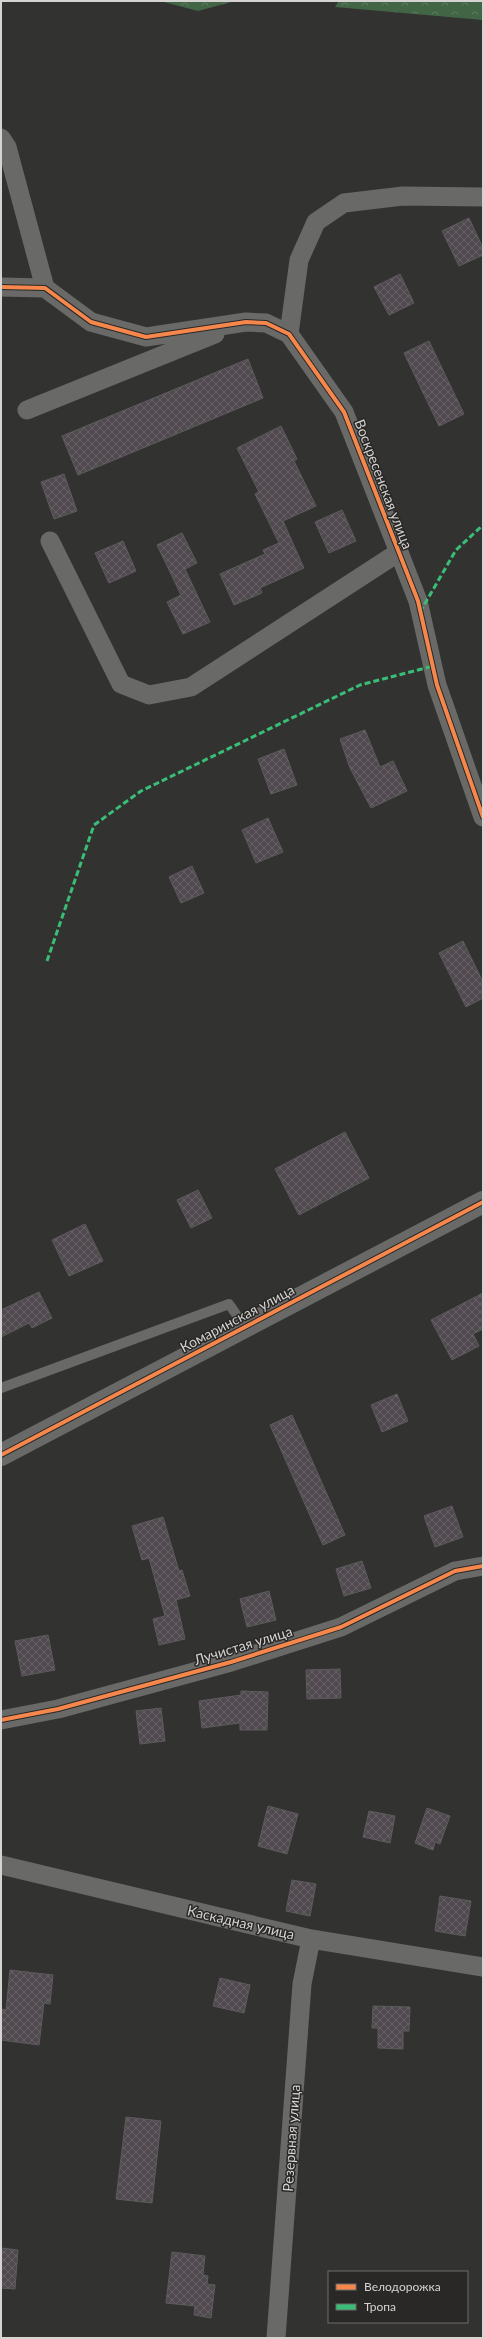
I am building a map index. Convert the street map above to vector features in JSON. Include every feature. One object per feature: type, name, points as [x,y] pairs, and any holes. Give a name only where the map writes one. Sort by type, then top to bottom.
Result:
[{"type":"street","points":[[1,138],[7,147],[45,288],[1,287]]},
{"type":"street","points":[[289,334],[299,260],[316,222],[344,203],[403,196],[483,197]]},
{"type":"street","name":"Воскресенская улица","points":[[45,288],[91,322],[146,337],[246,322],[266,323],[289,334],[344,412],[418,601],[437,685],[483,817]]},
{"type":"street","points":[[27,410],[246,322]]},
{"type":"street","points":[[50,541],[121,684],[149,695],[191,687],[399,552]]},
{"type":"street","name":"Комаринская улица","points":[[1,1455],[483,1202]]},
{"type":"street","name":"Лучистая улица","points":[[1,1720],[58,1709],[193,1672],[341,1627],[455,1571],[483,1566]]},
{"type":"street","name":"Каскадная улица","points":[[1,1865],[311,1939],[483,1967]]},
{"type":"street","name":"Резервная улица","points":[[276,2338],[302,1984],[311,1939]]},
{"type":"lane","points":[[1,1388],[229,1304],[245,1326]]},
{"type":"green space","points":[[160,1],[235,1],[198,11]]},
{"type":"green space","points":[[339,1],[483,1],[483,20],[335,7]]},
{"type":"building","points":[[469,218],[483,248],[483,255],[459,266],[442,231]]},
{"type":"building","points":[[400,274],[414,303],[389,315],[374,287]]},
{"type":"building","points":[[429,341],[464,414],[439,426],[404,353]]},
{"type":"building","points":[[248,359],[263,398],[78,475],[62,436]]},
{"type":"building","points":[[281,426],[297,459],[294,461],[316,506],[283,521],[304,568],[260,588],[262,593],[234,605],[220,574],[265,554],[263,550],[279,543],[255,494],[259,492],[237,448]]},
{"type":"building","points":[[64,474],[77,511],[54,519],[41,482]]},
{"type":"building","points":[[342,510],[356,541],[329,553],[315,522]]},
{"type":"building","points":[[182,533],[197,563],[185,569],[210,622],[183,634],[167,602],[181,595],[157,545]]},
{"type":"building","points":[[123,541],[136,571],[109,583],[95,553]]},
{"type":"building","points":[[365,730],[380,767],[393,761],[407,791],[371,808],[350,768],[340,739]]},
{"type":"building","points":[[284,749],[297,785],[271,794],[258,759]]},
{"type":"building","points":[[268,818],[283,852],[256,863],[242,830]]},
{"type":"building","points":[[192,866],[204,893],[181,903],[169,877]]},
{"type":"building","points":[[463,941],[483,982],[483,998],[466,1007],[439,953]]},
{"type":"building","points":[[345,1132],[369,1178],[299,1215],[275,1169]]},
{"type":"building","points":[[198,1190],[212,1218],[191,1228],[177,1200]]},
{"type":"building","points":[[85,1224],[103,1261],[69,1276],[52,1240]]},
{"type":"building","points":[[39,1292],[52,1318],[32,1328],[29,1323],[1,1337],[1,1310]]},
{"type":"building","points":[[483,1293],[483,1329],[473,1334],[479,1346],[452,1360],[431,1320]]},
{"type":"building","points":[[397,1394],[408,1421],[382,1432],[371,1405]]},
{"type":"building","points":[[292,1415],[345,1535],[323,1545],[270,1425]]},
{"type":"building","points":[[452,1506],[463,1537],[435,1547],[424,1516]]},
{"type":"building","points":[[163,1517],[179,1571],[182,1570],[190,1596],[176,1600],[185,1639],[159,1645],[153,1619],[165,1616],[149,1558],[142,1560],[132,1526]]},
{"type":"building","points":[[362,1561],[371,1588],[344,1596],[336,1569]]},
{"type":"building","points":[[269,1591],[276,1620],[247,1627],[240,1599]]},
{"type":"building","points":[[48,1635],[55,1670],[22,1676],[15,1641]]},
{"type":"building","points":[[340,1669],[341,1698],[307,1699],[306,1670]]},
{"type":"building","points":[[241,1691],[268,1692],[267,1730],[240,1730],[240,1723],[202,1728],[199,1701],[241,1695]]},
{"type":"building","points":[[161,1708],[165,1741],[140,1744],[136,1711]]},
{"type":"building","points":[[268,1806],[298,1814],[287,1854],[258,1846]]},
{"type":"building","points":[[427,1808],[450,1816],[440,1844],[435,1842],[433,1850],[415,1843]]},
{"type":"building","points":[[369,1811],[395,1816],[390,1843],[363,1837]]},
{"type":"building","points":[[292,1880],[316,1884],[310,1916],[286,1911]]},
{"type":"building","points":[[440,1896],[471,1901],[465,1936],[435,1931]]},
{"type":"building","points":[[10,1970],[53,1975],[50,2004],[44,2003],[39,2045],[1,2040],[1,2009],[6,2010]]},
{"type":"building","points":[[220,1978],[250,1985],[244,2013],[213,2006]]},
{"type":"building","points":[[373,2006],[410,2007],[409,2031],[403,2031],[403,2049],[378,2048],[378,2028],[372,2028]]},
{"type":"building","points":[[126,2117],[161,2121],[152,2203],[116,2199]]},
{"type":"building","points":[[1,2248],[18,2250],[15,2289],[1,2288]]},
{"type":"building","points":[[172,2252],[205,2256],[203,2275],[208,2276],[207,2284],[215,2285],[211,2318],[194,2315],[195,2306],[166,2303]]},
{"type":"marked path","points":[[420,612],[456,550],[483,525]]},
{"type":"marked path","points":[[47,961],[94,825],[141,791],[360,685],[433,666]]},
{"type":"cycle path","points":[[1,287],[45,288],[91,322],[146,337],[246,322],[266,323],[289,334],[344,412],[418,601],[437,685],[483,817]]},
{"type":"cycle path","points":[[1,1455],[483,1202]]},
{"type":"cycle path","points":[[1,1720],[58,1709],[231,1662],[341,1627],[455,1571],[483,1566]]}]
